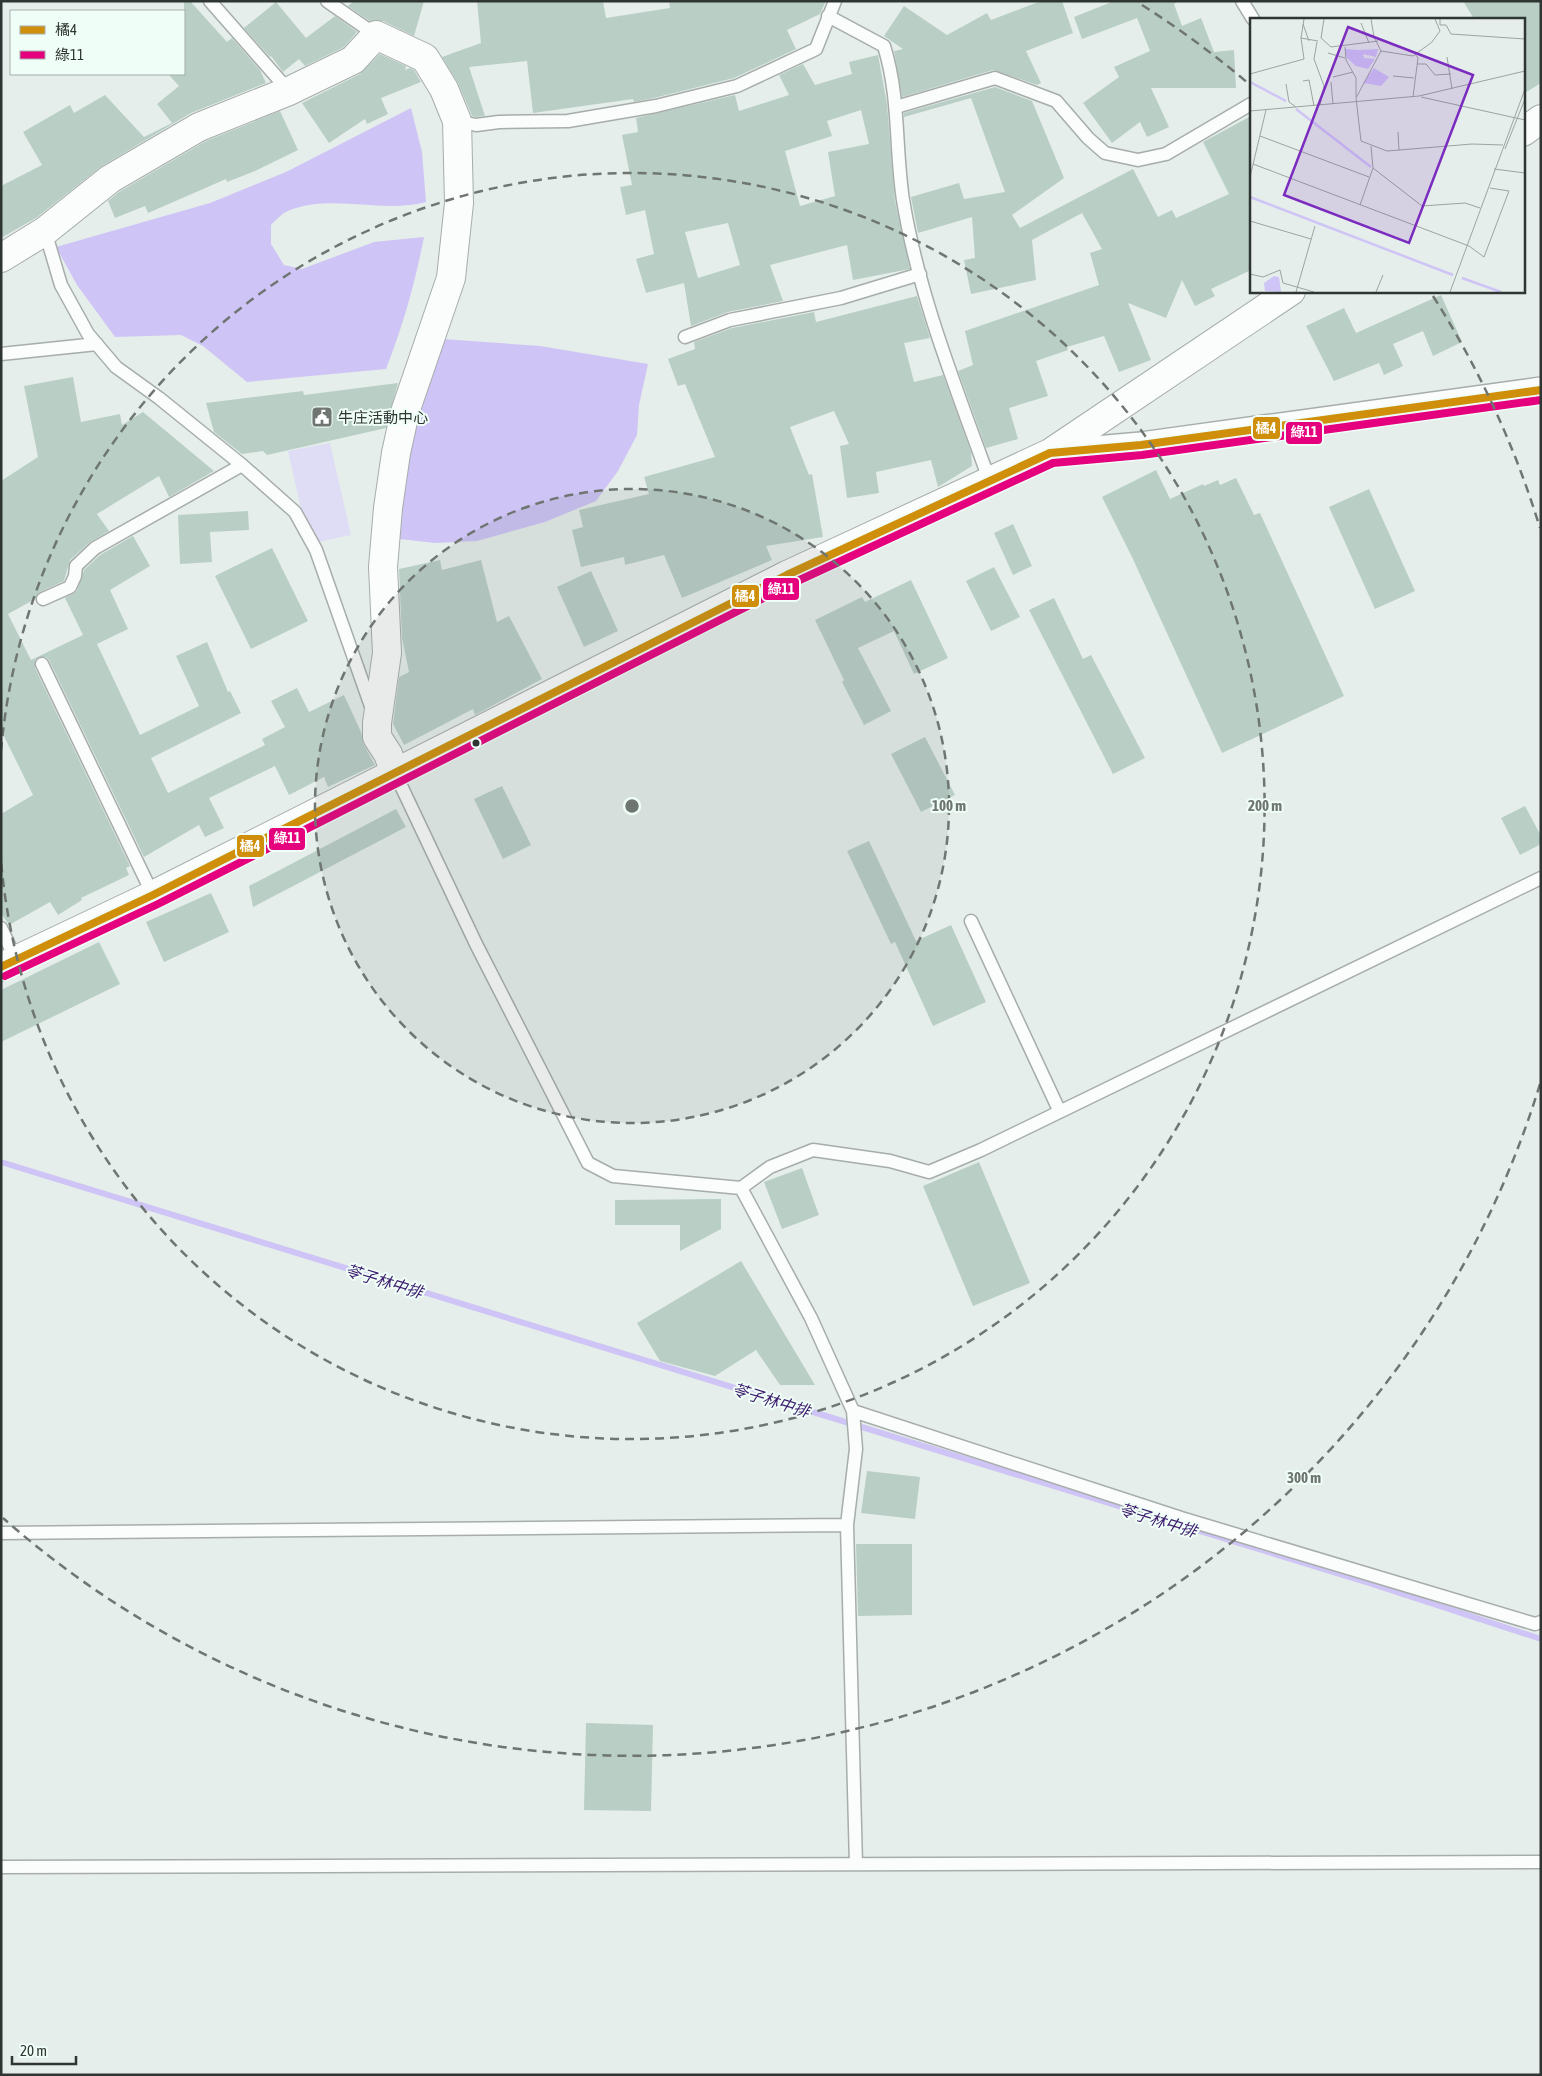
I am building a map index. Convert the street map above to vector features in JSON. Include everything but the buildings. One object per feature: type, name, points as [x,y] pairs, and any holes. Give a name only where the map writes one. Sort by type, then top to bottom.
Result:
[{"type":"street","points":[[1,258],[45,231],[110,179],[199,127],[289,91],[353,60],[376,35],[425,58],[444,89],[457,122],[459,203],[451,278],[405,412],[396,453],[388,508],[384,567],[387,652],[377,723],[378,737],[388,754],[395,773]]},
{"type":"street","points":[[1524,131],[1541,119]]},
{"type":"street","points":[[8,963],[153,895],[787,575],[1050,453],[1290,292]]},
{"type":"street","points":[[1050,453],[1140,445],[1541,390]]},
{"type":"lane","points":[[210,1],[289,91]]},
{"type":"lane","points":[[328,1],[376,35]]},
{"type":"lane","points":[[457,122],[476,125],[499,122],[568,121],[656,106],[737,86],[816,48],[835,1]]},
{"type":"lane","points":[[1242,1],[1252,18]]},
{"type":"lane","points":[[828,16],[884,46],[891,68],[896,107],[903,200],[920,274],[940,345],[990,482]]},
{"type":"lane","points":[[896,107],[995,78],[1056,101],[1088,138],[1106,153],[1138,160],[1166,154],[1250,105]]},
{"type":"lane","points":[[45,231],[61,285],[88,334],[116,368],[159,398],[242,465],[294,512],[316,550],[377,723]]},
{"type":"lane","points":[[685,337],[730,320],[841,298],[920,274]]},
{"type":"lane","points":[[1,354],[97,344]]},
{"type":"lane","points":[[43,599],[70,587],[75,576],[76,566],[95,548],[242,465]]},
{"type":"lane","points":[[42,664],[153,895]]},
{"type":"lane","points":[[395,773],[476,944],[588,1163],[613,1176],[741,1188],[770,1167],[813,1150],[890,1161],[930,1172],[980,1150],[1059,1110],[1541,878]]},
{"type":"lane","points":[[971,921],[1059,1110]]},
{"type":"lane","points":[[1,928],[8,963]]},
{"type":"lane","points":[[741,1188],[811,1318],[853,1415],[856,1449],[847,1525],[856,1864]]},
{"type":"lane","points":[[853,1415],[1180,1518],[1535,1624],[1541,1622]]},
{"type":"lane","points":[[1,1533],[847,1525]]},
{"type":"lane","points":[[1,1867],[1541,1862]]},
{"type":"shaded area","points":[[411,108],[422,152],[426,202],[392,206],[339,203],[305,206],[286,212],[271,225],[271,244],[284,265],[302,269],[374,242],[424,237],[408,304],[386,369],[247,382],[203,346],[181,335],[115,337],[77,285],[56,247],[210,203],[286,172]]},
{"type":"shaded area","points":[[443,339],[540,346],[648,364],[639,405],[637,435],[618,471],[596,501],[545,522],[477,541],[435,543],[391,538],[404,450]]},
{"type":"shaded area","points":[[330,443],[351,535],[309,544],[288,451]]},
{"type":"waterway","name":"苓子林中排","points":[[1,1162],[1372,1584],[1541,1639]]},
{"type":"transit line","name":"橘4","points":[[1,967],[153,895],[787,575],[1050,453],[1141,445],[1541,390]]},
{"type":"transit line","name":"綠11","points":[[5,976],[158,904],[791,584],[1053,463],[1142,455],[1541,400]]},
{"type":"place","name":"牛庄活動中心","points":[[322,417]]}]
